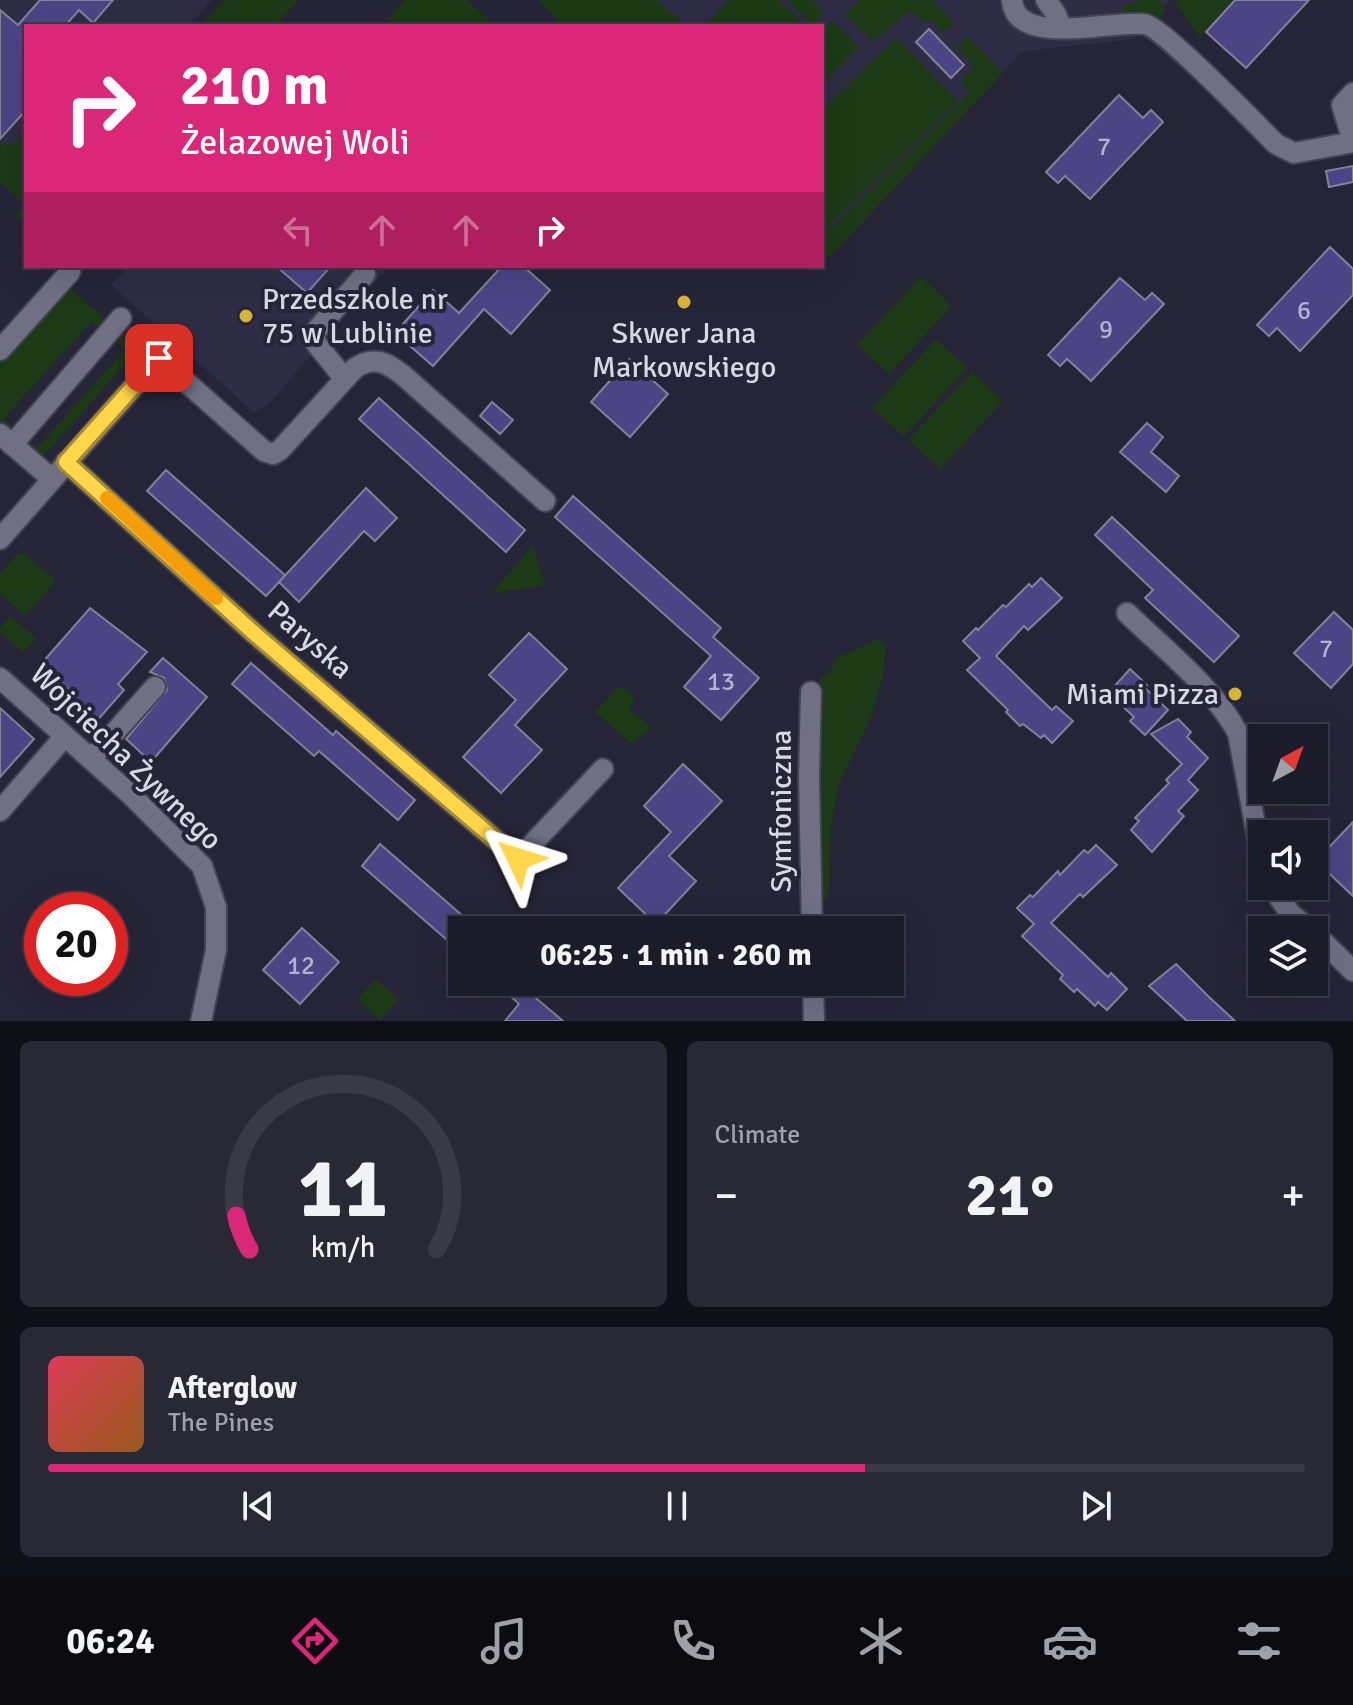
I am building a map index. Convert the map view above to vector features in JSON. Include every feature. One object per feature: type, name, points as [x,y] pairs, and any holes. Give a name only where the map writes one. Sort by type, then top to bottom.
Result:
[{"type":"street","points":[[1012,0],[1012,7],[1019,18],[1031,27],[1147,23],[1172,43],[1276,144],[1294,153],[1353,142],[1342,105],[1353,93]]},
{"type":"street","points":[[1046,0],[1061,28]]},
{"type":"street","points":[[0,350],[70,272]]},
{"type":"street","points":[[344,378],[315,342],[315,332],[365,274]]},
{"type":"street","points":[[52,479],[6,440],[121,318]]},
{"type":"street","points":[[0,539],[159,358],[264,451],[273,454],[344,378],[363,363],[382,362],[391,366],[545,501]]},
{"type":"street","name":"Paryska","points":[[66,462],[255,634],[518,859],[603,769]]},
{"type":"street","points":[[1127,613],[1215,699],[1238,733],[1254,820]]},
{"type":"street","name":"Wojciecha Żywnego","points":[[0,678],[185,847],[206,873],[216,907],[216,950],[201,1021]]},
{"type":"street","points":[[91,759],[155,687]]},
{"type":"street","name":"Symfoniczna","points":[[811,692],[812,916]]},
{"type":"street","points":[[0,811],[65,736]]},
{"type":"street","points":[[1281,900],[1293,916]]},
{"type":"street","points":[[1328,947],[1353,971]]},
{"type":"street","points":[[813,996],[814,1021]]},
{"type":"shaded area","points":[[0,0],[211,0],[191,24],[24,24],[24,184],[0,163]]},
{"type":"shaded area","points":[[565,0],[1170,0],[1134,39],[1023,51],[845,241],[824,235],[824,24],[591,24]]},
{"type":"shaded area","name":"Przedszkole nr 75 w Lublinie","points":[[127,268],[387,268],[270,402],[255,413],[111,285]]},
{"type":"green space","points":[[224,0],[299,0],[277,24],[202,24]]},
{"type":"green space","points":[[405,0],[467,0],[493,24],[393,24],[388,19]]},
{"type":"green space","points":[[538,0],[657,0],[684,24],[562,24]]},
{"type":"green space","points":[[729,0],[778,0],[805,24],[707,24]]},
{"type":"green space","points":[[785,0],[812,0],[824,12],[812,24]]},
{"type":"green space","points":[[859,0],[933,0],[954,24],[943,32],[930,19],[923,21],[909,11],[877,39],[871,40],[845,15]]},
{"type":"green space","points":[[1136,0],[1159,0],[1165,9],[1156,21],[1121,13],[1125,5],[1136,4]]},
{"type":"green space","points":[[1178,0],[1232,0],[1200,37],[1175,3]]},
{"type":"green space","points":[[833,20],[859,47],[824,82],[826,39],[824,30]]},
{"type":"green space","points":[[968,37],[1003,73],[845,241],[830,256],[824,256],[824,226],[829,230],[970,93],[960,81],[975,66],[956,47]]},
{"type":"green space","points":[[896,38],[958,101],[828,227],[824,222],[824,108]]},
{"type":"green space","points":[[24,133],[24,204],[0,182],[0,142],[3,145],[15,143]]},
{"type":"green space","points":[[24,204],[24,215],[20,220],[15,215]]},
{"type":"green space","points":[[921,277],[952,306],[889,374],[857,345]]},
{"type":"green space","points":[[68,287],[102,316],[103,323],[100,328],[92,321],[4,418],[13,427],[10,430],[0,427],[0,361]]},
{"type":"green space","points":[[122,337],[138,350],[39,461],[25,443],[27,439],[37,448],[125,350],[115,341]]},
{"type":"green space","points":[[936,339],[967,368],[904,437],[872,408]]},
{"type":"green space","points":[[972,372],[1003,401],[940,469],[908,440]]},
{"type":"green space","points":[[533,545],[545,585],[491,594]]},
{"type":"green space","points":[[18,553],[24,553],[55,582],[28,613],[23,614],[0,594],[0,574]]},
{"type":"green space","points":[[10,616],[36,638],[23,653],[0,632]]},
{"type":"green space","points":[[878,639],[885,645],[884,672],[872,715],[839,785],[831,827],[828,900],[820,901],[820,676],[829,675],[835,659]]},
{"type":"green space","points":[[622,687],[636,699],[628,708],[651,728],[632,744],[595,712],[616,689]]},
{"type":"green space","points":[[376,979],[399,999],[380,1020],[357,999]]},
{"type":"building","points":[[40,0],[113,0],[93,23],[79,10],[67,24],[24,24],[24,112],[0,139],[0,10],[18,25]]},
{"type":"building","points":[[1235,0],[1309,0],[1246,68],[1206,32]]},
{"type":"building","points":[[929,29],[964,65],[951,78],[916,42]]},
{"type":"building","points":[[1119,95],[1143,118],[1151,110],[1163,122],[1090,199],[1065,176],[1058,183],[1046,172]]},
{"type":"building","points":[[1353,166],[1353,182],[1329,187],[1326,171]]},
{"type":"building","points":[[1330,247],[1353,269],[1353,295],[1300,351],[1277,328],[1269,336],[1257,325]]},
{"type":"building","points":[[278,268],[329,268],[307,293]]},
{"type":"building","points":[[500,268],[525,268],[550,290],[511,334],[484,309],[433,366],[395,333],[433,290],[459,313]]},
{"type":"building","points":[[1120,278],[1145,300],[1152,293],[1164,304],[1091,381],[1067,359],[1060,366],[1048,355]]},
{"type":"building","points":[[629,359],[668,394],[630,437],[591,402]]},
{"type":"building","points":[[379,398],[525,530],[506,552],[359,419]]},
{"type":"building","points":[[492,402],[513,420],[500,434],[480,416]]},
{"type":"building","points":[[1147,423],[1163,437],[1151,452],[1179,476],[1166,492],[1120,452]]},
{"type":"building","points":[[166,470],[285,575],[266,596],[147,491]]},
{"type":"building","points":[[366,488],[397,518],[375,541],[364,531],[299,602],[279,582]]},
{"type":"building","points":[[573,496],[721,628],[713,637],[759,678],[721,720],[684,687],[711,656],[555,517]]},
{"type":"building","points":[[1112,517],[1239,636],[1214,662],[1145,598],[1153,590],[1095,535]]},
{"type":"building","points":[[1041,578],[1062,598],[1028,630],[1024,626],[996,656],[1052,710],[1056,706],[1073,721],[1052,743],[1044,735],[1041,738],[1023,724],[1020,726],[967,670],[980,658],[963,641],[1029,584],[1032,587]]},
{"type":"building","points":[[90,608],[147,652],[118,684],[124,690],[94,724],[65,699],[72,692],[41,664]]},
{"type":"building","points":[[1334,612],[1353,630],[1353,664],[1331,688],[1294,653]]},
{"type":"building","points":[[529,633],[567,669],[515,725],[542,750],[501,793],[463,757],[516,700],[489,675]]},
{"type":"building","points":[[163,658],[207,697],[151,762],[126,739],[167,690],[164,678],[150,672]]},
{"type":"building","points":[[251,663],[333,735],[336,731],[415,800],[398,820],[319,751],[314,756],[232,684]]},
{"type":"building","points":[[1130,669],[1168,710],[1145,735],[1130,721],[1134,717],[1116,700],[1118,697],[1111,690]]},
{"type":"building","points":[[0,708],[34,739],[0,777]]},
{"type":"building","points":[[1178,719],[1191,732],[1187,737],[1208,758],[1188,780],[1198,790],[1178,811],[1184,816],[1152,852],[1131,830],[1139,821],[1135,818],[1169,783],[1166,780],[1182,764],[1151,734]]},
{"type":"building","points":[[683,764],[722,801],[669,856],[696,881],[663,916],[648,916],[618,888],[671,832],[644,806]]},
{"type":"building","points":[[1353,822],[1353,896],[1328,872],[1328,848]]},
{"type":"building","points":[[380,844],[463,916],[448,916],[448,941],[362,866]]},
{"type":"building","points":[[1096,845],[1117,865],[1083,897],[1080,894],[1051,923],[1108,977],[1111,973],[1127,989],[1107,1010],[1098,1002],[1095,1006],[1077,989],[1074,992],[1060,979],[1063,975],[1022,936],[1034,924],[1017,908],[1030,895],[1033,897],[1058,871],[1060,875],[1084,850],[1088,853]]},
{"type":"building","points":[[302,928],[339,962],[300,1004],[263,970]]},
{"type":"building","points":[[1176,964],[1235,1021],[1187,1021],[1149,986]]},
{"type":"building","points":[[510,996],[534,996],[563,1021],[505,1021],[519,1004]]},
{"type":"slow traffic","points":[[107,498],[216,598]]},
{"type":"place","name":"Skwer Jana Markowskiego","points":[[684,302]]},
{"type":"place","name":"Przedszkole nr 75 w Lublinie","points":[[246,316]]},
{"type":"place","name":"Miami Pizza","points":[[1235,694]]},
{"type":"route","points":[[159,358],[66,462],[255,634],[518,859]]}]
